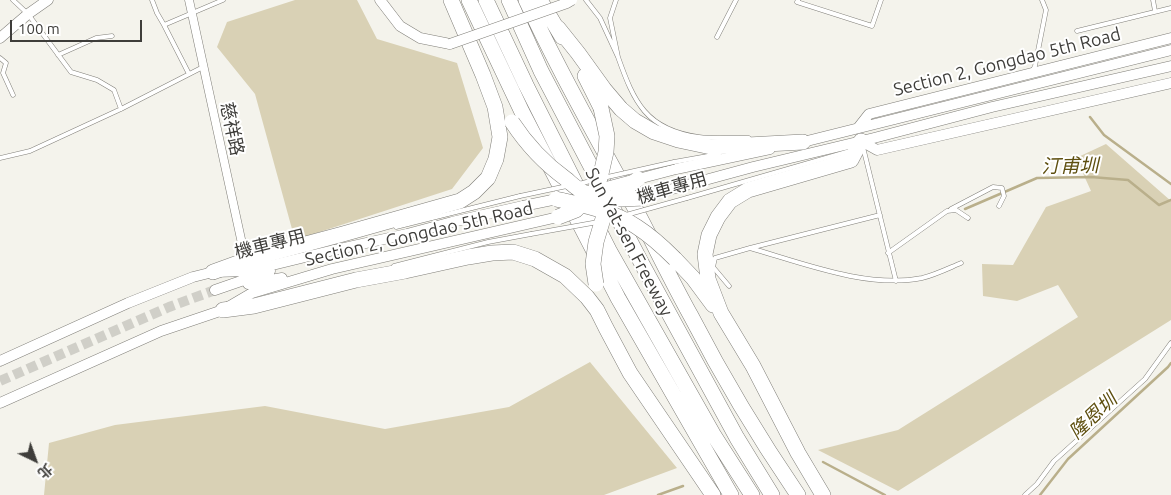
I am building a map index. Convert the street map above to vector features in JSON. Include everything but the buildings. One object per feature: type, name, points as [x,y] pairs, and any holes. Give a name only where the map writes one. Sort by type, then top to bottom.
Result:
[{"type":"highway","points":[[213,272],[460,201],[474,192],[488,178],[496,159],[500,137],[495,107],[451,0]]},
{"type":"highway","points":[[469,0],[522,112],[618,298],[731,495]]},
{"type":"highway","name":"Sun Yat-sen Freeway","points":[[486,0],[526,85],[610,252],[713,434],[752,495]]},
{"type":"highway","name":"Sun Yat-sen Freeway","points":[[509,0],[546,80],[642,264],[737,438],[772,495]]},
{"type":"highway","points":[[526,0],[543,37],[657,250],[690,316],[761,439],[798,495]]},
{"type":"highway","points":[[540,0],[590,84],[601,108],[606,136],[606,152],[597,201],[596,242],[593,264],[604,315],[630,373]]},
{"type":"highway","points":[[558,28],[621,109],[635,121],[654,132],[678,140],[711,147],[803,142]]},
{"type":"highway","points":[[483,75],[512,122],[537,155],[597,201],[655,239],[693,278],[710,302],[721,313]]},
{"type":"highway","points":[[823,495],[798,453],[753,366],[721,313],[708,279],[705,254],[709,235],[718,217],[730,201],[748,190],[852,160],[860,134]]},
{"type":"highway","points":[[558,217],[597,201],[638,179]]},
{"type":"highway","points":[[556,199],[597,201],[643,198]]},
{"type":"highway","points":[[223,310],[254,306],[356,280],[492,253],[513,252],[535,259],[565,276],[587,297],[597,310],[630,373],[713,495]]},
{"type":"street","points":[[0,38],[48,0]]},
{"type":"street","name":"慈祥路","points":[[189,0],[246,262]]},
{"type":"street","points":[[380,0],[400,26],[420,38],[450,44],[572,0]]},
{"type":"street","name":"Section 2, Gongdao 5th Road","points":[[860,134],[869,114],[1171,38]]},
{"type":"street","name":"Section 2, Gongdao 5th Road","points":[[643,198],[860,134],[1171,50]]},
{"type":"street","name":"Section 2, Gongdao 5th Road","points":[[638,179],[675,166],[803,142],[860,134],[992,107],[1171,66]]},
{"type":"street","points":[[860,134],[877,150],[1171,83]]},
{"type":"street","name":"Section 2, Gongdao 5th Road","points":[[0,361],[128,303],[193,277],[213,272],[248,271],[326,248],[407,234],[521,201],[556,199]]},
{"type":"street","name":"Section 2, Gongdao 5th Road","points":[[3,403],[162,331],[223,310],[252,293],[332,269],[530,229],[558,217]]},
{"type":"street","points":[[326,248],[215,290],[332,269]]},
{"type":"lane","points":[[13,0],[28,14],[71,72],[97,80],[114,90],[121,110]]},
{"type":"lane","points":[[152,0],[189,74]]},
{"type":"lane","points":[[164,24],[223,0]]},
{"type":"lane","points":[[586,0],[600,18],[636,99],[654,121],[670,130],[699,137],[758,139]]},
{"type":"lane","points":[[616,0],[610,18],[618,57]]},
{"type":"lane","points":[[717,37],[736,0]]},
{"type":"lane","points":[[798,0],[797,2],[872,26],[880,0]]},
{"type":"lane","points":[[1032,72],[1035,66],[1046,10],[1042,0]]},
{"type":"lane","points":[[1153,0],[1156,11]]},
{"type":"lane","points":[[1077,31],[1171,8]]},
{"type":"lane","points":[[58,55],[96,38],[112,36]]},
{"type":"lane","points":[[0,58],[6,63],[3,74],[13,95]]},
{"type":"lane","points":[[0,158],[30,151],[121,110],[203,67]]},
{"type":"lane","points":[[860,134],[896,281]]},
{"type":"lane","name":"機車專用","points":[[388,229],[521,201],[687,198],[849,152],[860,134]]},
{"type":"lane","points":[[767,139],[803,142]]},
{"type":"lane","points":[[735,152],[803,142]]},
{"type":"lane","name":"機車專用","points":[[385,268],[488,242],[530,229],[675,166],[705,156],[725,153]]},
{"type":"lane","points":[[888,253],[947,211],[993,186],[1002,188],[1004,196],[999,206]]},
{"type":"lane","points":[[947,211],[956,210],[968,218]]},
{"type":"lane","points":[[729,286],[713,268],[716,258],[880,215]]},
{"type":"lane","name":"機車專用","points":[[246,262],[326,248]]},
{"type":"lane","points":[[750,248],[845,275],[873,280],[896,281],[923,278],[961,263]]},
{"type":"lane","points":[[291,291],[357,275]]},
{"type":"lane","points":[[223,310],[253,301]]},
{"type":"lane","points":[[1026,495],[1054,461],[1145,378],[1171,343]]},
{"type":"shaded area","points":[[295,0],[357,0],[377,39],[457,63],[483,148],[452,189],[295,240],[255,94],[217,47],[227,22]]},
{"type":"shaded area","points":[[1106,144],[1171,201],[1171,320],[898,491],[818,450],[898,430],[1078,317],[1058,285],[1017,301],[983,296],[982,264],[1013,265],[1046,207],[1091,191],[1076,158]]},
{"type":"shaded area","points":[[590,362],[677,468],[604,495],[44,495],[49,443],[115,425],[265,406],[385,429],[509,407]]},
{"type":"waterway","points":[[1090,117],[1104,135],[1171,184]]},
{"type":"waterway","name":"汀甫圳","points":[[965,209],[1037,178],[1091,177],[1128,180],[1159,205],[1171,200]]},
{"type":"waterway","name":"隆恩圳","points":[[1040,495],[1068,459],[1171,363]]},
{"type":"waterway","name":"隆恩圳","points":[[823,462],[885,495]]},
{"type":"waterway","name":"隆恩圳","points":[[658,495],[683,486]]},
{"type":"tunnel","points":[[0,381],[169,307],[215,290]]}]
